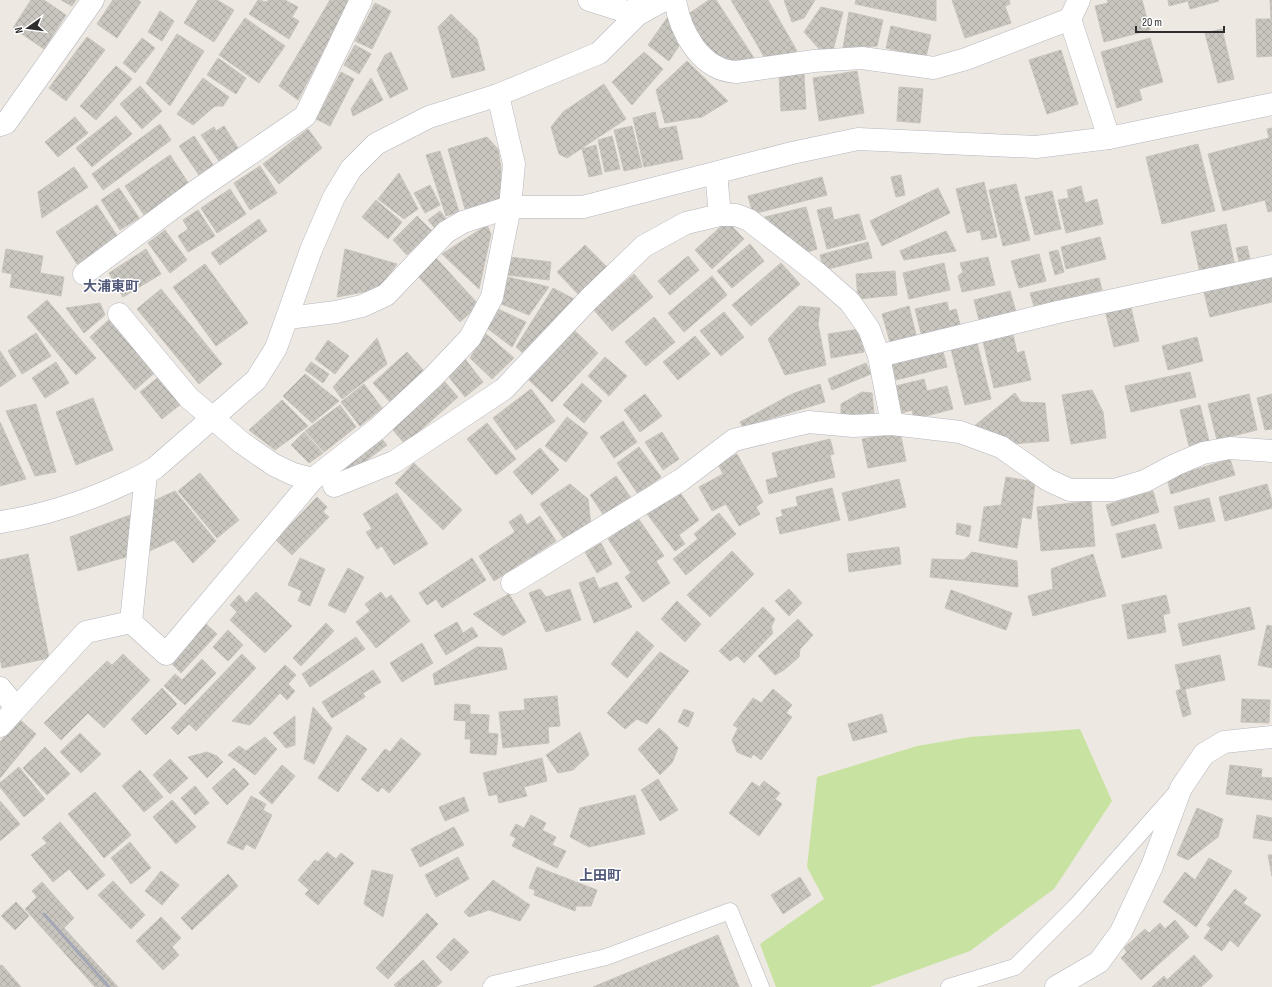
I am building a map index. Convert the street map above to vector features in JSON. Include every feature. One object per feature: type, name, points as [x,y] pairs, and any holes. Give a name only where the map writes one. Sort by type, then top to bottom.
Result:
[{"type":"street","points":[[0,125],[6,123],[93,0]]},
{"type":"street","points":[[84,274],[193,193],[305,116],[361,0]]},
{"type":"street","points":[[589,0],[638,8],[664,0]]},
{"type":"street","points":[[675,0],[677,14],[686,36],[699,53],[714,66],[724,71],[736,72],[814,61],[862,58],[934,68],[966,59],[1074,9],[1109,138]]},
{"type":"street","points":[[0,522],[60,510],[146,474],[214,418],[256,380],[276,348],[288,318],[310,250],[334,196],[351,169],[376,144],[429,118],[498,95],[599,53],[638,8]]},
{"type":"street","points":[[131,622],[166,654],[313,479],[377,429],[432,378],[470,338],[492,297],[510,207],[514,164],[498,95]]},
{"type":"street","points":[[288,318],[336,312],[362,306],[386,295],[446,232],[464,222],[510,207],[583,208],[792,153],[858,139],[1036,147],[1109,138],[1272,104]]},
{"type":"street","points":[[716,174],[720,215]]},
{"type":"street","points":[[334,486],[394,462],[504,389],[589,299],[644,246],[686,223],[720,215],[736,215],[749,220],[817,273],[850,302],[869,329],[879,356],[892,424]]},
{"type":"street","points":[[879,356],[1058,312],[1272,266]]},
{"type":"street","points":[[119,314],[189,398],[242,443],[274,465],[293,474],[313,479]]},
{"type":"street","points":[[512,582],[681,480],[734,440],[809,422],[854,426],[892,424],[960,432],[1001,447],[1048,480],[1070,490],[1114,490],[1145,481],[1175,465],[1203,453],[1230,448],[1272,451]]},
{"type":"street","points":[[131,622],[146,474]]},
{"type":"street","points":[[0,726],[16,706],[86,632],[131,622]]},
{"type":"street","points":[[0,688],[16,706]]},
{"type":"street","points":[[1056,987],[1099,962],[1121,932],[1152,866],[1181,788],[1204,754],[1224,742],[1272,737]]},
{"type":"lane","points":[[949,987],[1015,967],[1075,907],[1181,788]]},
{"type":"lane","points":[[491,987],[494,984],[606,957],[730,911],[761,987]]},
{"type":"green space","points":[[1080,729],[1112,801],[1054,889],[970,951],[870,987],[776,987],[760,944],[824,899],[807,867],[817,777],[917,746],[970,737]]},
{"type":"building","points":[[31,0],[44,0],[66,15],[44,49],[13,28]]},
{"type":"building","points":[[61,0],[76,0],[72,6]]},
{"type":"building","points":[[113,0],[138,0],[141,2],[117,38],[97,24]]},
{"type":"building","points":[[198,0],[217,0],[234,10],[214,42],[184,23]]},
{"type":"building","points":[[258,0],[267,2],[268,0],[285,0],[298,7],[292,17],[299,21],[289,39],[249,14]]},
{"type":"building","points":[[330,0],[350,0],[298,100],[279,86]]},
{"type":"building","points":[[709,0],[716,0],[754,58],[737,61],[717,58],[701,41],[687,15]]},
{"type":"building","points":[[731,0],[768,0],[797,51],[766,60]]},
{"type":"building","points":[[784,0],[815,0],[804,18],[792,22]]},
{"type":"building","points":[[856,0],[936,0],[936,21],[855,4]]},
{"type":"building","points":[[952,0],[1009,0],[1010,4],[1005,6],[1011,23],[965,38]]},
{"type":"building","points":[[1107,0],[1142,0],[1150,30],[1104,42],[1095,6],[1108,3]]},
{"type":"building","points":[[1168,0],[1219,1],[1190,9],[1188,1],[1169,6]]},
{"type":"building","points":[[1270,0],[1272,0],[1272,56],[1257,57],[1256,19],[1271,19]]},
{"type":"building","points":[[375,3],[391,11],[372,49],[355,41]]},
{"type":"building","points":[[821,7],[843,12],[833,50],[821,51],[804,32]]},
{"type":"building","points":[[160,11],[174,21],[162,41],[148,32]]},
{"type":"building","points":[[849,12],[883,20],[877,46],[843,48]]},
{"type":"building","points":[[451,14],[477,39],[485,70],[452,78],[438,27]]},
{"type":"building","points":[[670,14],[679,46],[669,61],[648,45]]},
{"type":"building","points":[[245,18],[285,46],[259,83],[219,55]]},
{"type":"building","points":[[891,26],[931,35],[926,57],[886,48]]},
{"type":"building","points":[[1222,29],[1234,79],[1218,83],[1205,33]]},
{"type":"building","points":[[177,34],[204,51],[170,106],[146,83]]},
{"type":"building","points":[[87,37],[105,50],[66,101],[49,88]]},
{"type":"building","points":[[142,38],[155,48],[135,73],[123,63]]},
{"type":"building","points":[[1150,38],[1163,82],[1139,89],[1142,100],[1117,108],[1101,52]]},
{"type":"building","points":[[355,45],[371,54],[359,74],[344,65]]},
{"type":"building","points":[[1061,50],[1078,104],[1047,114],[1029,60]]},
{"type":"building","points":[[391,52],[408,89],[390,98],[377,70],[385,55]]},
{"type":"building","points":[[644,52],[663,69],[632,105],[612,82]]},
{"type":"building","points":[[218,58],[246,78],[236,94],[207,75]]},
{"type":"building","points":[[687,61],[728,101],[702,117],[665,123],[656,90]]},
{"type":"building","points":[[116,66],[132,79],[96,120],[80,106]]},
{"type":"building","points":[[857,71],[864,113],[819,121],[813,78]]},
{"type":"building","points":[[341,72],[354,79],[330,126],[316,119]]},
{"type":"building","points":[[804,74],[806,109],[781,111],[779,75]]},
{"type":"building","points":[[203,78],[229,97],[223,106],[215,106],[193,125],[177,114]]},
{"type":"building","points":[[371,78],[383,100],[353,116],[351,109]]},
{"type":"building","points":[[604,84],[626,119],[567,158],[559,154],[551,127],[563,112]]},
{"type":"building","points":[[140,86],[162,111],[142,129],[120,104]]},
{"type":"building","points":[[899,87],[923,89],[920,123],[897,121]]},
{"type":"building","points":[[655,112],[659,129],[676,126],[683,159],[644,167],[633,118]]},
{"type":"building","points":[[116,116],[132,134],[92,167],[76,148]]},
{"type":"building","points":[[75,117],[88,133],[58,157],[45,142]]},
{"type":"building","points":[[160,124],[171,140],[103,190],[92,174]]},
{"type":"building","points":[[224,126],[238,148],[219,161],[201,135],[214,127],[216,131]]},
{"type":"building","points":[[632,126],[642,167],[624,171],[614,130]]},
{"type":"building","points":[[1272,128],[1272,211],[1268,212],[1265,200],[1223,211],[1208,154],[1269,138],[1267,129]]},
{"type":"building","points":[[308,129],[322,148],[279,184],[263,164]]},
{"type":"building","points":[[194,136],[213,165],[199,175],[179,146]]},
{"type":"building","points":[[612,136],[620,169],[605,172],[598,140]]},
{"type":"building","points":[[487,137],[498,149],[501,168],[501,201],[465,209],[448,149]]},
{"type":"building","points":[[1198,144],[1215,211],[1162,224],[1146,157]]},
{"type":"building","points":[[596,145],[602,174],[589,177],[582,149]]},
{"type":"building","points":[[440,151],[459,212],[446,216],[426,155]]},
{"type":"building","points":[[170,155],[189,184],[144,215],[125,186]]},
{"type":"building","points":[[260,166],[277,193],[250,210],[234,183]]},
{"type":"building","points":[[74,167],[88,187],[42,218],[38,192]]},
{"type":"building","points":[[399,173],[418,209],[404,219],[378,199]]},
{"type":"building","points":[[901,175],[905,195],[896,197],[891,177]]},
{"type":"building","points":[[822,177],[827,195],[753,214],[748,196]]},
{"type":"building","points":[[984,182],[997,237],[982,240],[980,230],[967,233],[956,189]]},
{"type":"building","points":[[1016,184],[1030,240],[1003,246],[989,190]]},
{"type":"building","points":[[430,185],[440,205],[425,213],[414,193]]},
{"type":"building","points":[[1081,186],[1085,203],[1097,199],[1103,224],[1066,233],[1058,200],[1069,198],[1067,190]]},
{"type":"building","points":[[119,188],[139,218],[120,230],[101,200]]},
{"type":"building","points":[[938,188],[950,213],[882,246],[870,221]]},
{"type":"building","points":[[230,189],[246,214],[217,233],[201,208]]},
{"type":"building","points":[[1052,191],[1061,229],[1035,235],[1025,197]]},
{"type":"building","points":[[376,200],[402,222],[388,239],[362,217]]},
{"type":"building","points":[[97,205],[118,237],[77,264],[56,232]]},
{"type":"building","points":[[806,207],[817,249],[805,253],[778,234],[765,217]]},
{"type":"building","points":[[831,207],[834,220],[859,214],[866,239],[827,249],[817,210]]},
{"type":"building","points":[[198,210],[215,236],[188,252],[178,236],[188,229],[183,220]]},
{"type":"building","points":[[440,211],[447,220],[436,229],[428,220]]},
{"type":"building","points":[[417,216],[432,231],[407,255],[393,240]]},
{"type":"building","points":[[259,219],[267,231],[220,265],[211,253]]},
{"type":"building","points":[[727,221],[744,239],[712,269],[695,250]]},
{"type":"building","points":[[1226,224],[1235,266],[1200,273],[1191,232]]},
{"type":"building","points":[[487,225],[491,234],[479,289],[442,254]]},
{"type":"building","points":[[165,230],[187,260],[170,273],[148,243]]},
{"type":"building","points":[[946,231],[956,251],[904,260],[900,251]]},
{"type":"building","points":[[1100,237],[1106,259],[1066,269],[1061,247]]},
{"type":"building","points":[[868,242],[872,258],[824,270],[820,255]]},
{"type":"building","points":[[750,244],[764,261],[732,288],[717,271]]},
{"type":"building","points":[[585,245],[608,268],[580,296],[557,272]]},
{"type":"building","points":[[1247,246],[1250,259],[1239,261],[1236,248]]},
{"type":"building","points":[[6,249],[43,256],[40,273],[64,277],[61,296],[10,287],[12,274],[2,272]]},
{"type":"building","points":[[146,249],[161,274],[123,297],[109,273]]},
{"type":"building","points":[[345,249],[397,264],[379,289],[337,297]]},
{"type":"building","points":[[1058,250],[1064,272],[1055,275],[1049,252]]},
{"type":"building","points":[[1039,254],[1046,281],[1019,288],[1011,261]]},
{"type":"building","points":[[688,256],[699,270],[670,295],[658,281]]},
{"type":"building","points":[[509,257],[551,262],[549,280],[507,275]]},
{"type":"building","points":[[988,257],[995,285],[962,292],[958,276],[963,272],[960,263]]},
{"type":"building","points":[[436,258],[479,305],[460,322],[417,275]]},
{"type":"building","points":[[781,263],[800,284],[751,326],[732,305]]},
{"type":"building","points":[[944,263],[950,290],[909,299],[903,273]]},
{"type":"building","points":[[205,264],[248,323],[216,346],[173,287]]},
{"type":"building","points":[[895,271],[897,295],[858,299],[856,274]]},
{"type":"building","points":[[634,274],[653,297],[612,331],[593,309]]},
{"type":"building","points":[[1272,275],[1272,302],[1210,317],[1204,292]]},
{"type":"building","points":[[712,276],[727,295],[684,332],[668,313]]},
{"type":"building","points":[[508,277],[549,287],[529,315],[499,303]]},
{"type":"building","points":[[1099,278],[1102,290],[1034,306],[1030,293]]},
{"type":"building","points":[[553,288],[576,300],[524,354],[516,347]]},
{"type":"building","points":[[161,289],[222,364],[199,384],[137,309]]},
{"type":"building","points":[[1010,291],[1017,315],[980,324],[974,300]]},
{"type":"building","points":[[47,300],[96,358],[76,375],[27,317]]},
{"type":"building","points":[[947,302],[949,311],[956,309],[961,328],[922,337],[915,309]]},
{"type":"building","points":[[100,303],[105,315],[84,333],[66,308]]},
{"type":"building","points":[[1130,304],[1139,341],[1114,347],[1105,310]]},
{"type":"building","points":[[799,306],[820,308],[818,324],[826,365],[785,375],[768,339]]},
{"type":"building","points":[[909,306],[916,335],[890,342],[882,314]]},
{"type":"building","points":[[498,309],[526,322],[512,347],[487,328]]},
{"type":"building","points":[[724,312],[744,337],[721,356],[700,331]]},
{"type":"building","points":[[113,316],[159,369],[135,390],[90,337]]},
{"type":"building","points":[[654,317],[675,342],[646,366],[625,342]]},
{"type":"building","points":[[860,329],[864,352],[831,358],[828,334]]},
{"type":"building","points":[[574,330],[598,353],[552,402],[527,378]]},
{"type":"building","points":[[36,333],[51,356],[22,374],[8,351]]},
{"type":"building","points":[[485,333],[514,358],[492,379],[470,358]]},
{"type":"building","points":[[1013,334],[1017,353],[1024,351],[1031,380],[994,388],[983,341]]},
{"type":"building","points":[[695,336],[710,354],[678,380],[663,362]]},
{"type":"building","points":[[1197,337],[1203,361],[1168,370],[1162,346]]},
{"type":"building","points":[[377,338],[387,364],[342,399],[333,387]]},
{"type":"building","points":[[328,340],[349,356],[335,374],[315,359]]},
{"type":"building","points":[[977,343],[991,399],[965,405],[951,349]]},
{"type":"building","points":[[942,348],[947,367],[896,380],[891,361]]},
{"type":"building","points":[[0,351],[16,376],[0,387]]},
{"type":"building","points":[[407,352],[425,372],[391,403],[373,383]]},
{"type":"building","points":[[605,357],[627,376],[609,396],[588,376]]},
{"type":"building","points":[[465,359],[483,382],[465,397],[449,377]]},
{"type":"building","points":[[56,362],[69,383],[45,398],[32,378]]},
{"type":"building","points":[[311,362],[329,374],[323,383],[305,370]]},
{"type":"building","points":[[866,363],[871,374],[832,390],[828,379]]},
{"type":"building","points":[[1190,372],[1196,397],[1131,412],[1125,386]]},
{"type":"building","points":[[305,374],[339,401],[312,423],[283,396]]},
{"type":"building","points":[[160,376],[181,404],[162,419],[140,392]]},
{"type":"building","points":[[924,379],[927,391],[947,386],[953,409],[914,419],[912,410],[902,413],[896,386]]},
{"type":"building","points":[[445,382],[458,397],[405,444],[392,429]]},
{"type":"building","points":[[582,383],[602,401],[584,423],[563,405]]},
{"type":"building","points":[[364,384],[382,408],[360,426],[341,402]]},
{"type":"building","points":[[820,384],[825,402],[743,427],[740,422],[792,394]]},
{"type":"building","points":[[531,389],[555,421],[516,450],[493,418]]},
{"type":"building","points":[[1092,390],[1103,412],[1106,438],[1071,444],[1062,395]]},
{"type":"building","points":[[862,392],[872,393],[874,413],[841,415],[841,404]]},
{"type":"building","points":[[1015,393],[1021,402],[1045,403],[1049,441],[1012,444],[973,427]]},
{"type":"building","points":[[645,394],[662,416],[640,432],[624,410]]},
{"type":"building","points":[[1249,394],[1257,430],[1217,440],[1208,404]]},
{"type":"building","points":[[1272,394],[1272,429],[1265,430],[1257,398]]},
{"type":"building","points":[[93,398],[113,450],[76,465],[56,412]]},
{"type":"building","points":[[282,400],[308,426],[275,450],[249,430]]},
{"type":"building","points":[[36,404],[56,472],[35,476],[6,411]]},
{"type":"building","points":[[340,405],[356,427],[324,452],[305,431]]},
{"type":"building","points":[[1200,405],[1209,441],[1189,446],[1180,410]]},
{"type":"building","points":[[567,417],[588,433],[566,462],[545,446]]},
{"type":"building","points":[[623,421],[637,442],[614,458],[600,437]]},
{"type":"building","points":[[0,422],[26,479],[0,486]]},
{"type":"building","points":[[487,423],[516,459],[496,475],[467,439]]},
{"type":"building","points":[[304,432],[323,453],[309,463],[291,445]]},
{"type":"building","points":[[662,432],[679,459],[663,470],[645,442]]},
{"type":"building","points":[[900,432],[906,461],[868,468],[862,439]]},
{"type":"building","points":[[381,438],[387,445],[348,474],[343,467]]},
{"type":"building","points":[[830,439],[834,454],[830,455],[835,477],[769,494],[766,480],[778,477],[772,453]]},
{"type":"building","points":[[639,447],[661,477],[638,494],[617,463]]},
{"type":"building","points":[[540,448],[559,470],[532,495],[513,472]]},
{"type":"building","points":[[737,454],[763,502],[756,507],[760,514],[739,526],[726,504],[712,511],[699,487],[723,474],[718,464]]},
{"type":"building","points":[[1230,459],[1235,475],[1171,494],[1167,478]]},
{"type":"building","points":[[414,463],[462,510],[443,530],[395,483]]},
{"type":"building","points":[[200,473],[239,520],[217,538],[178,491]]},
{"type":"building","points":[[616,476],[631,498],[605,517],[590,495]]},
{"type":"building","points":[[1006,477],[1035,482],[1031,519],[1022,517],[1017,548],[979,541],[984,507],[1001,505]]},
{"type":"building","points":[[899,479],[906,507],[849,521],[842,493]]},
{"type":"building","points":[[570,484],[588,499],[591,525],[564,539],[540,504]]},
{"type":"building","points":[[1267,484],[1272,501],[1272,508],[1225,521],[1219,497]]},
{"type":"building","points":[[832,488],[840,520],[780,534],[776,518],[783,516],[781,510],[798,506],[796,497]]},
{"type":"building","points":[[175,491],[216,541],[193,563],[174,540],[147,552],[151,502]]},
{"type":"building","points":[[679,491],[699,520],[679,535],[685,544],[675,551],[647,514]]},
{"type":"building","points":[[1153,491],[1159,512],[1112,526],[1106,505]]},
{"type":"building","points":[[397,493],[428,544],[394,565],[382,546],[377,549],[366,532],[372,529],[363,514]]},
{"type":"building","points":[[317,497],[327,507],[323,512],[329,517],[292,555],[276,540]]},
{"type":"building","points":[[1209,498],[1215,521],[1179,529],[1174,507]]},
{"type":"building","points":[[1091,501],[1095,546],[1041,551],[1037,507]]},
{"type":"building","points":[[719,513],[736,534],[686,575],[673,559],[698,539],[694,534]]},
{"type":"building","points":[[133,514],[129,556],[78,571],[70,537]]},
{"type":"building","points":[[521,514],[527,525],[540,516],[556,541],[494,581],[479,556],[515,532],[509,522]]},
{"type":"building","points":[[638,518],[664,556],[656,561],[670,583],[643,602],[625,577],[631,573],[608,539]]},
{"type":"building","points":[[957,523],[971,526],[969,537],[956,534]]},
{"type":"building","points":[[1155,524],[1162,548],[1122,558],[1116,534]]},
{"type":"building","points":[[601,543],[612,564],[597,573],[585,552]]},
{"type":"building","points":[[899,547],[901,564],[849,572],[847,554]]},
{"type":"building","points":[[732,551],[754,574],[710,617],[687,595]]},
{"type":"building","points":[[972,552],[1017,561],[1018,587],[930,577],[932,559],[964,560]]},
{"type":"building","points":[[28,554],[49,658],[2,668],[0,658],[0,560]]},
{"type":"building","points":[[1093,554],[1106,596],[1033,616],[1028,596],[1053,589],[1051,569]]},
{"type":"building","points":[[300,558],[325,569],[310,606],[298,601],[302,591],[288,585]]},
{"type":"building","points":[[472,558],[486,580],[442,608],[436,599],[427,605],[419,593]]},
{"type":"building","points":[[348,568],[364,577],[345,613],[328,605]]},
{"type":"building","points":[[594,577],[599,589],[617,582],[632,607],[594,623],[579,583]]},
{"type":"building","points":[[540,589],[546,597],[570,589],[581,620],[546,632],[529,593]]},
{"type":"building","points":[[789,589],[802,603],[789,616],[775,601]]},
{"type":"building","points":[[951,590],[1012,613],[1006,630],[945,608]]},
{"type":"building","points":[[256,592],[292,626],[265,653],[230,620],[237,612],[230,605],[239,595],[246,603]]},
{"type":"building","points":[[381,592],[386,599],[391,595],[410,621],[376,648],[356,622],[370,611],[365,604]]},
{"type":"building","points":[[509,594],[526,622],[503,636],[473,614]]},
{"type":"building","points":[[1166,595],[1170,613],[1163,615],[1166,632],[1128,639],[1122,605]]},
{"type":"building","points":[[677,601],[701,624],[685,642],[661,619]]},
{"type":"building","points":[[763,607],[775,619],[771,627],[773,633],[744,663],[737,656],[730,661],[719,651]]},
{"type":"building","points":[[1250,607],[1255,629],[1183,646],[1178,624]]},
{"type":"building","points":[[798,619],[813,635],[800,649],[799,657],[784,670],[775,675],[758,656]]},
{"type":"building","points":[[457,622],[463,633],[472,627],[478,636],[446,655],[434,635]]},
{"type":"building","points":[[205,623],[217,634],[181,673],[169,661]]},
{"type":"building","points":[[326,623],[334,631],[301,666],[293,658]]},
{"type":"building","points":[[1267,625],[1272,626],[1272,668],[1258,665]]},
{"type":"building","points":[[228,630],[243,645],[228,661],[213,647]]},
{"type":"building","points":[[637,631],[654,646],[627,678],[611,664]]},
{"type":"building","points":[[356,637],[365,649],[310,687],[302,674]]},
{"type":"building","points":[[422,643],[433,663],[402,682],[390,663]]},
{"type":"building","points":[[477,647],[502,648],[507,669],[435,685],[433,674]]},
{"type":"building","points":[[660,652],[689,671],[647,724],[637,719],[625,729],[607,713]]},
{"type":"building","points":[[123,654],[150,680],[104,728],[88,713],[61,740],[44,723],[107,661],[112,665]]},
{"type":"building","points":[[242,654],[256,668],[196,731],[189,724],[178,735],[171,728]]},
{"type":"building","points":[[1220,655],[1225,680],[1185,689],[1191,714],[1183,717],[1176,691],[1181,689],[1175,665]]},
{"type":"building","points":[[202,659],[216,673],[185,705],[164,686],[175,674],[182,680]]},
{"type":"building","points":[[285,665],[296,675],[288,684],[295,691],[287,700],[280,693],[250,725],[232,721]]},
{"type":"building","points":[[373,670],[381,682],[363,693],[365,697],[332,718],[322,702]]},
{"type":"building","points":[[162,688],[177,704],[146,735],[131,719]]},
{"type":"building","points":[[773,689],[792,705],[786,713],[792,717],[761,760],[753,754],[751,758],[737,752],[732,740],[738,728],[733,725],[753,698],[761,703]]},
{"type":"building","points":[[557,696],[560,726],[548,727],[549,743],[503,748],[499,712],[525,710],[524,699]]},
{"type":"building","points":[[1242,699],[1270,700],[1269,723],[1241,722]]},
{"type":"building","points":[[455,704],[470,705],[470,714],[489,715],[488,733],[498,734],[496,755],[470,753],[471,739],[465,739],[466,721],[454,720]]},
{"type":"building","points":[[313,707],[332,728],[314,764],[304,759]]},
{"type":"building","points":[[684,709],[694,713],[688,727],[678,722]]},
{"type":"building","points":[[882,714],[887,732],[853,741],[848,724]]},
{"type":"building","points":[[295,716],[295,745],[286,748],[273,733]]},
{"type":"building","points":[[19,719],[36,734],[0,778],[0,742]]},
{"type":"building","points":[[659,728],[678,748],[672,763],[660,775],[638,749]]},
{"type":"building","points":[[580,732],[589,755],[573,770],[558,773],[546,755]]},
{"type":"building","points":[[80,733],[101,754],[81,773],[60,752]]},
{"type":"building","points":[[347,735],[367,749],[338,792],[318,778]]},
{"type":"building","points":[[265,737],[277,749],[255,775],[228,755],[239,746],[246,751]]},
{"type":"building","points":[[401,738],[421,754],[389,793],[382,787],[378,792],[361,779],[385,749],[390,752]]},
{"type":"building","points":[[45,747],[70,774],[47,795],[23,768]]},
{"type":"building","points":[[207,752],[217,756],[223,762],[207,778],[188,757]]},
{"type":"building","points":[[542,758],[547,781],[524,787],[527,796],[499,803],[497,794],[489,796],[483,773]]},
{"type":"building","points":[[170,759],[188,778],[170,794],[153,775]]},
{"type":"building","points":[[282,765],[295,776],[272,804],[259,793]]},
{"type":"building","points":[[1230,765],[1262,769],[1261,777],[1272,778],[1272,800],[1226,794]]},
{"type":"building","points":[[19,767],[45,799],[24,817],[0,787],[0,783]]},
{"type":"building","points":[[234,768],[249,784],[227,805],[212,788]]},
{"type":"building","points":[[140,770],[163,797],[144,812],[122,786]]},
{"type":"building","points":[[658,779],[678,810],[660,821],[641,790]]},
{"type":"building","points":[[764,781],[780,793],[775,799],[782,804],[759,836],[729,813],[752,782],[759,787]]},
{"type":"building","points":[[195,786],[209,803],[195,815],[181,798]]},
{"type":"building","points":[[95,792],[131,835],[104,858],[68,814]]},
{"type":"building","points":[[635,795],[645,834],[589,847],[570,837],[580,808]]},
{"type":"building","points":[[251,796],[266,804],[263,810],[272,815],[255,849],[246,844],[243,850],[227,843]]},
{"type":"building","points":[[464,797],[469,811],[445,821],[439,807]]},
{"type":"building","points":[[172,800],[196,827],[176,844],[153,817]]},
{"type":"building","points":[[0,801],[20,824],[0,841]]},
{"type":"building","points":[[1197,808],[1223,819],[1218,837],[1188,860],[1177,855]]},
{"type":"building","points":[[531,815],[546,823],[542,830],[556,837],[552,845],[566,851],[557,868],[512,846],[516,838],[510,835],[516,824],[524,828]]},
{"type":"building","points":[[1257,815],[1272,818],[1272,841],[1253,838]]},
{"type":"building","points":[[60,822],[105,875],[87,890],[69,869],[53,882],[31,855],[47,843],[42,838]]},
{"type":"building","points":[[454,827],[464,845],[420,867],[411,849]]},
{"type":"building","points":[[130,842],[151,868],[131,884],[111,858]]},
{"type":"building","points":[[327,852],[336,859],[341,853],[354,863],[318,905],[305,894],[309,890],[298,880],[315,860],[318,862]]},
{"type":"building","points":[[1268,855],[1272,855],[1272,876]]},
{"type":"building","points":[[458,857],[469,879],[436,897],[425,875]]},
{"type":"building","points":[[1209,858],[1232,871],[1196,927],[1163,902],[1185,872],[1195,880]]},
{"type":"building","points":[[537,867],[597,890],[591,906],[576,906],[575,911],[534,895],[535,890],[529,888]]},
{"type":"building","points":[[372,870],[393,875],[383,917],[364,904]]},
{"type":"building","points":[[161,871],[179,885],[162,905],[145,891]]},
{"type":"building","points":[[228,874],[238,886],[192,930],[181,918]]},
{"type":"building","points":[[800,877],[811,895],[783,914],[771,895]]},
{"type":"building","points":[[493,880],[530,905],[520,921],[489,910],[469,917],[464,912]]},
{"type":"building","points":[[113,881],[145,915],[131,929],[98,895]]},
{"type":"building","points":[[42,882],[74,918],[64,928],[32,891]]},
{"type":"building","points":[[1235,889],[1247,898],[1243,903],[1261,915],[1238,947],[1230,940],[1222,951],[1204,938],[1211,928],[1207,925]]},
{"type":"building","points":[[37,897],[118,987],[95,987],[25,909]]},
{"type":"building","points":[[16,902],[29,916],[15,930],[1,916]]},
{"type":"building","points":[[427,913],[438,924],[388,979],[376,968]]},
{"type":"building","points":[[161,917],[181,938],[172,947],[179,955],[163,970],[136,941]]},
{"type":"building","points":[[1175,920],[1189,937],[1141,980],[1121,958],[1127,952],[1124,948],[1145,929],[1149,933],[1160,923],[1165,929]]},
{"type":"building","points":[[718,935],[739,987],[593,987]]},
{"type":"building","points":[[454,938],[469,952],[451,971],[436,957]]},
{"type":"building","points":[[1194,955],[1213,976],[1201,987],[1152,987],[1164,976],[1167,980]]},
{"type":"building","points":[[423,960],[442,982],[436,987],[396,987],[394,985]]},
{"type":"building","points":[[2,965],[21,987],[0,987],[0,966]]},
{"type":"railway","points":[[44,914],[109,987]]},
{"type":"district","name":"大浦東町","points":[[111,286]]},
{"type":"district","name":"上田町","points":[[600,875]]}]
